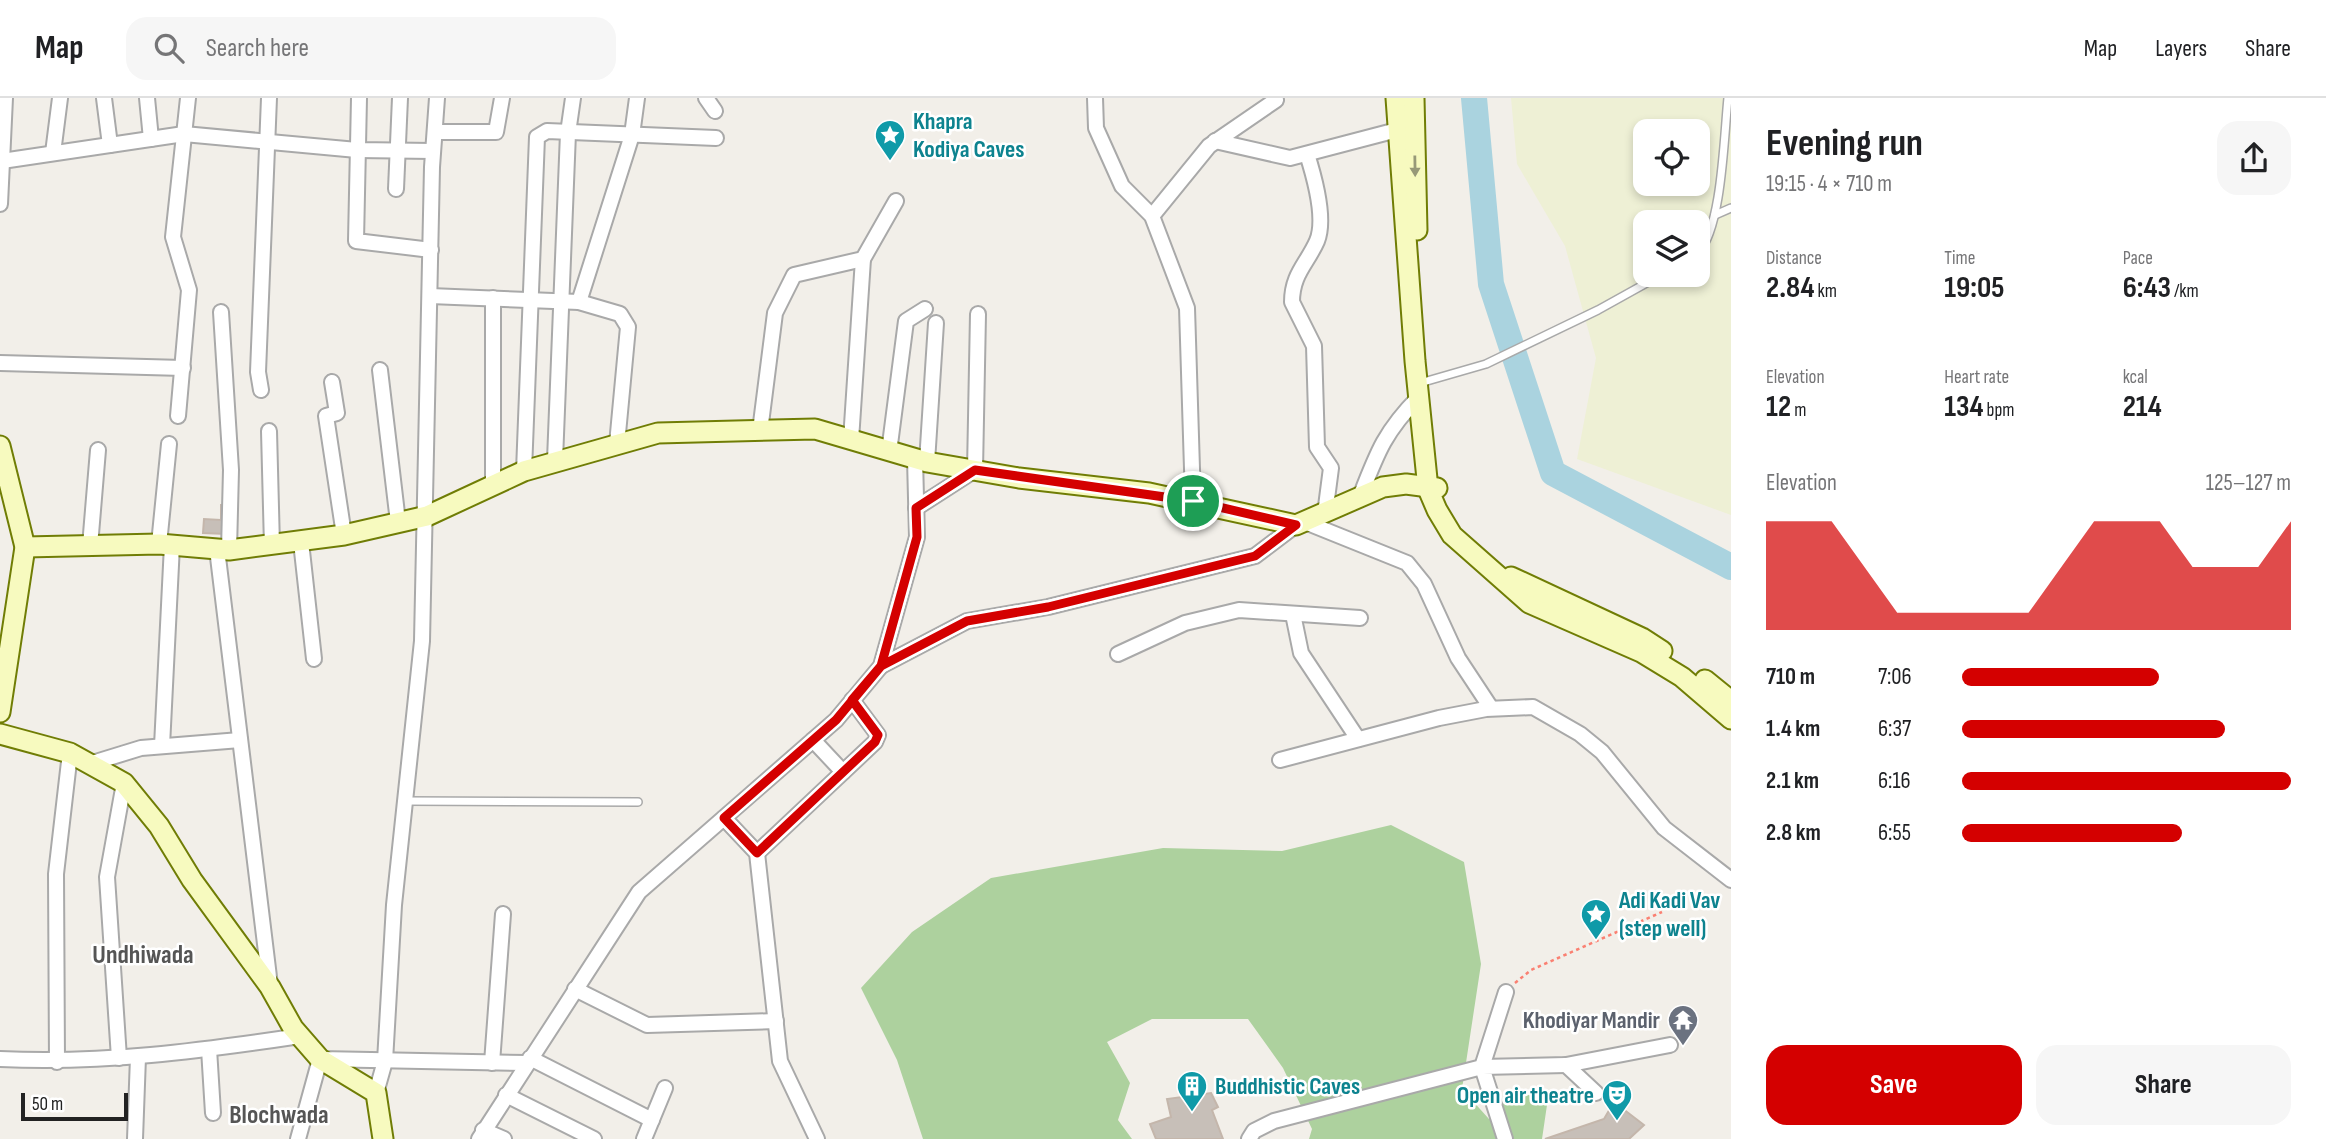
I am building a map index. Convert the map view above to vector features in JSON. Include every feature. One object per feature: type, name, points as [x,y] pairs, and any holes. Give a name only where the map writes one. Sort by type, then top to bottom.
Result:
[{"type":"street","points":[[0,204],[5,98]]},
{"type":"street","points":[[53,153],[60,98]]},
{"type":"street","points":[[104,98],[110,145]]},
{"type":"street","points":[[147,98],[150,139]]},
{"type":"street","points":[[178,416],[189,290],[173,237],[187,98]]},
{"type":"street","points":[[261,390],[258,372],[269,98]]},
{"type":"street","points":[[359,98],[356,241],[431,250]]},
{"type":"street","points":[[396,189],[400,98]]},
{"type":"street","points":[[383,1139],[376,1093],[385,1061],[394,905],[422,641],[427,516],[433,151],[437,98]]},
{"type":"street","points":[[435,132],[496,132],[502,98]]},
{"type":"street","points":[[555,460],[568,133],[573,98]]},
{"type":"street","points":[[579,302],[632,135],[637,98]]},
{"type":"street","points":[[706,98],[715,111]]},
{"type":"street","points":[[1095,98],[1096,128],[1122,186],[1152,216],[1187,308],[1193,501]]},
{"type":"street","points":[[1396,98],[1432,488],[1452,520],[1483,555],[1518,583],[1589,623],[1641,645],[1731,701]]},
{"type":"street","points":[[1360,497],[1377,450],[1388,431],[1423,389],[1414,98]]},
{"type":"street","points":[[1152,216],[1215,141],[1276,100]]},
{"type":"street","points":[[1215,141],[1284,157],[1307,154],[1397,130]]},
{"type":"street","points":[[524,471],[537,137],[547,131],[716,138]]},
{"type":"street","points":[[2,161],[184,134],[357,150],[433,151]]},
{"type":"street","points":[[1307,154],[1316,182],[1318,240],[1301,263],[1292,302],[1314,346],[1317,447],[1331,468],[1325,514]]},
{"type":"street","points":[[852,440],[863,259],[896,201]]},
{"type":"street","points":[[760,430],[775,313],[794,275],[863,259]]},
{"type":"street","points":[[430,296],[579,302],[620,314],[628,327],[617,444]]},
{"type":"street","points":[[493,299],[493,485]]},
{"type":"street","points":[[889,452],[906,321],[925,309]]},
{"type":"street","points":[[221,312],[231,470],[223,549],[240,740],[270,986]]},
{"type":"street","points":[[975,470],[978,314]]},
{"type":"street","points":[[881,666],[917,537],[916,508],[936,323]]},
{"type":"street","points":[[0,363],[183,368]]},
{"type":"street","points":[[380,370],[398,522]]},
{"type":"street","points":[[332,382],[337,412],[326,416],[344,535]]},
{"type":"street","points":[[25,547],[166,545],[223,549],[301,542],[427,516],[524,471],[555,460],[658,433],[814,429],[921,460],[1193,501],[1301,523],[1407,563],[1424,584],[1458,657],[1491,708]]},
{"type":"street","points":[[270,431],[272,546]]},
{"type":"street","points":[[162,746],[169,444]]},
{"type":"street","points":[[0,446],[25,547],[0,712]]},
{"type":"street","points":[[90,546],[98,450]]},
{"type":"street","points":[[916,508],[975,470]]},
{"type":"street","points":[[504,1139],[481,1135],[639,892],[813,740],[881,666],[967,621],[1048,607],[1255,556],[1301,523],[1383,487],[1406,484],[1432,488]]},
{"type":"street","points":[[301,542],[314,659]]},
{"type":"street","points":[[1118,654],[1185,623],[1239,610],[1360,618]]},
{"type":"street","points":[[1293,614],[1301,653],[1358,739]]},
{"type":"street","points":[[1641,645],[1731,719]]},
{"type":"street","points":[[757,853],[878,735],[852,700]]},
{"type":"street","points":[[1280,760],[1439,718],[1491,708],[1533,707],[1580,734],[1602,752],[1664,828],[1731,880]]},
{"type":"street","points":[[0,734],[70,753],[124,783],[159,826],[192,880],[270,986],[300,1035],[320,1059],[376,1093]]},
{"type":"street","points":[[89,764],[142,748],[240,740]]},
{"type":"street","points":[[813,740],[843,772]]},
{"type":"street","points":[[57,1062],[56,874],[70,753]]},
{"type":"street","points":[[119,1058],[107,877],[124,783]]},
{"type":"street","points":[[724,818],[757,853],[780,1061],[817,1139]]},
{"type":"street","points":[[492,1063],[503,914]]},
{"type":"street","points":[[575,989],[647,1025],[776,1021]]},
{"type":"street","points":[[1505,1139],[1482,1067],[1506,992]]},
{"type":"street","points":[[0,1059],[57,1062],[138,1057],[300,1035]]},
{"type":"street","points":[[1248,1139],[1254,1131],[1275,1121],[1482,1067],[1566,1065],[1670,1045]]},
{"type":"street","points":[[209,1049],[213,1113]]},
{"type":"street","points":[[135,1139],[138,1057]]},
{"type":"street","points":[[320,1059],[492,1063],[528,1061],[652,1119]]},
{"type":"street","points":[[298,1139],[320,1059]]},
{"type":"street","points":[[1566,1065],[1596,1093]]},
{"type":"street","points":[[645,1139],[665,1088]]},
{"type":"street","points":[[506,1095],[594,1139]]},
{"type":"lane","points":[[1710,235],[1715,215],[1728,98]]},
{"type":"lane","points":[[1715,215],[1731,208]]},
{"type":"lane","points":[[1423,389],[1486,364],[1639,287]]},
{"type":"lane","points":[[406,801],[638,802]]},
{"type":"path","points":[[1506,992],[1531,970],[1662,912]]},
{"type":"green space","points":[[1511,98],[1731,98],[1731,515],[1577,459],[1596,358],[1565,246],[1517,164]]},
{"type":"green space","points":[[1391,825],[1464,862],[1481,964],[1462,1089],[1489,1119],[1517,1088],[1547,1105],[1542,1139],[1309,1139],[1312,1129],[1283,1068],[1248,1019],[1152,1019],[1107,1042],[1130,1083],[1118,1120],[1132,1139],[923,1139],[897,1060],[861,988],[912,932],[991,878],[1163,848],[1282,851]]},
{"type":"building","points":[[221,505],[229,505],[227,534],[203,533],[204,519],[221,520]]},
{"type":"building","name":"Buddhistic Caves","points":[[1211,1093],[1218,1107],[1212,1110],[1223,1139],[1156,1139],[1150,1124],[1171,1117],[1167,1099]]},
{"type":"building","name":"Open air theatre","points":[[1614,1102],[1644,1125],[1629,1139],[1545,1139],[1604,1119]]},
{"type":"waterway","points":[[1474,98],[1491,284],[1553,473],[1731,567]]},
{"type":"place","name":"Khapra Kodiya Caves","points":[[890,162]]},
{"type":"place","name":"Adi Kadi Vav (step well)","points":[[1596,941]]},
{"type":"place","name":"Khodiyar Mandir","points":[[1683,1047]]},
{"type":"place","name":"Buddhistic Caves","points":[[1192,1113]]},
{"type":"place","name":"Open air theatre","points":[[1617,1122]]},
{"type":"district","name":"Undhiwada","points":[[143,954]]},
{"type":"district","name":"Blochwada","points":[[279,1114]]},
{"type":"route","points":[[1193,501],[975,470],[916,508],[917,537],[881,666],[852,700],[836,720],[724,818],[757,853],[875,742],[878,735],[874,726],[852,700],[881,666],[967,621],[1048,607],[1255,556],[1296,525],[1193,501]]}]
